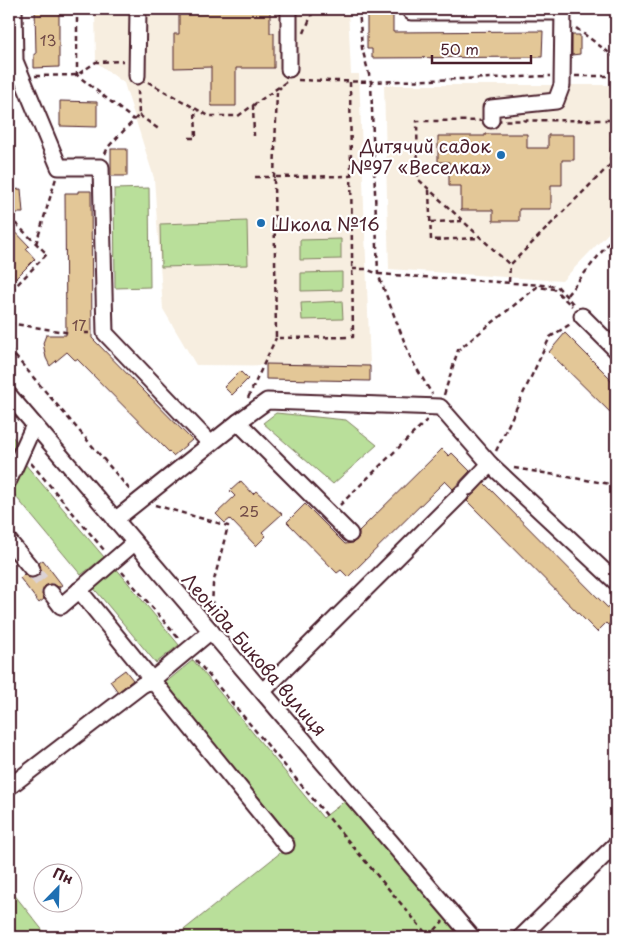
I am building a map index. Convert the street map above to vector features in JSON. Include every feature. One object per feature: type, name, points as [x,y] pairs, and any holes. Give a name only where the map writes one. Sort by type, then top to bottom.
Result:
[{"type":"street","points":[[14,9],[15,61],[59,168],[101,166],[104,333],[210,443]]},
{"type":"street","points":[[137,68],[138,9]]},
{"type":"street","points":[[289,9],[289,75]]},
{"type":"street","points":[[411,9],[411,12],[563,13],[562,85],[556,100],[491,108],[491,120]]},
{"type":"street","points":[[582,316],[616,350]]},
{"type":"street","name":"Леоніда Бикова вулиця","points":[[9,395],[472,937]]},
{"type":"street","points":[[115,520],[210,443],[267,401],[440,407],[490,464],[616,582]]},
{"type":"street","points":[[238,422],[350,534]]},
{"type":"street","points":[[9,480],[34,425]]},
{"type":"street","points":[[263,691],[490,464]]},
{"type":"street","points":[[9,541],[32,569]]},
{"type":"street","points":[[51,593],[61,606],[134,542]]},
{"type":"street","points":[[79,590],[286,845]]},
{"type":"street","points":[[9,787],[142,685],[152,680],[211,631]]},
{"type":"street","points":[[521,937],[616,844]]},
{"type":"path","points":[[77,9],[77,75]]},
{"type":"path","points":[[359,9],[362,48],[371,82],[378,274],[411,359],[440,407]]},
{"type":"path","points":[[563,13],[616,58]]},
{"type":"path","points":[[22,76],[77,75],[96,62],[137,68],[209,116],[238,116],[289,75],[350,82],[616,76]]},
{"type":"path","points":[[101,166],[108,147],[139,115],[137,68]]},
{"type":"path","points":[[77,75],[134,120]]},
{"type":"path","points":[[238,422],[262,364],[276,338],[274,176],[277,91],[289,75]]},
{"type":"path","points":[[276,338],[353,337],[350,82]]},
{"type":"path","points":[[253,105],[254,136]]},
{"type":"path","points":[[189,138],[196,138],[195,108]]},
{"type":"path","points":[[139,115],[160,130]]},
{"type":"path","points":[[509,282],[510,265],[610,165],[614,120],[418,121],[418,179],[510,265]]},
{"type":"path","points":[[36,244],[59,168]]},
{"type":"path","points":[[255,177],[351,176]]},
{"type":"path","points":[[429,190],[431,240],[481,238]]},
{"type":"path","points":[[9,217],[47,254],[9,293]]},
{"type":"path","points":[[431,222],[463,221]]},
{"type":"path","points":[[567,295],[616,234]]},
{"type":"path","points":[[352,269],[366,269],[378,274],[557,286],[567,295],[582,316]]},
{"type":"path","points":[[330,515],[440,407],[458,350],[537,287],[554,289],[582,316]]},
{"type":"path","points":[[582,316],[550,337],[490,464],[616,485]]},
{"type":"path","points":[[9,323],[71,334]]},
{"type":"path","points":[[9,349],[139,500],[228,526],[213,584],[211,631]]},
{"type":"path","points":[[22,452],[429,937],[450,912]]},
{"type":"shaded area","name":"Школа №16","points":[[95,9],[348,9],[351,74],[359,74],[370,366],[196,365],[163,309],[154,178],[124,83],[96,62]]},
{"type":"shaded area","name":"Дитячий садок №97 «Веселка»","points":[[384,85],[616,85],[616,225],[562,281],[389,269]]},
{"type":"green space","points":[[149,188],[150,287],[115,288],[114,189]]},
{"type":"green space","points":[[247,221],[248,265],[161,267],[160,224]]},
{"type":"green space","points":[[341,239],[341,259],[300,260],[300,240]]},
{"type":"green space","points":[[342,272],[342,290],[301,291],[301,273]]},
{"type":"green space","points":[[342,301],[343,319],[302,320],[301,303]]},
{"type":"green space","points":[[276,413],[346,420],[377,445],[333,484],[263,423]]},
{"type":"green space","points":[[9,433],[18,443],[9,462]]},
{"type":"green space","points":[[25,464],[104,557],[81,575],[12,492]]},
{"type":"green space","points":[[115,567],[179,645],[156,663],[92,586]]},
{"type":"green space","points":[[193,660],[323,818],[346,800],[463,937],[175,937],[295,841],[165,683]]},
{"type":"green space","points":[[9,888],[48,937],[9,937]]},
{"type":"building","points":[[35,9],[59,9],[59,67],[34,68],[34,54],[36,54]]},
{"type":"building","points":[[179,9],[270,9],[270,33],[274,33],[274,68],[236,68],[236,106],[211,106],[211,67],[174,68],[174,34],[179,34]]},
{"type":"building","points":[[367,9],[393,9],[393,32],[543,31],[542,57],[372,58],[372,49],[367,49]]},
{"type":"building","points":[[572,35],[580,35],[580,54],[572,55]]},
{"type":"building","points":[[60,101],[97,102],[97,127],[60,126]]},
{"type":"building","points":[[485,134],[527,134],[527,148],[548,148],[548,135],[574,135],[574,160],[562,160],[562,185],[551,185],[551,209],[519,209],[519,221],[493,221],[493,210],[461,210],[461,186],[449,186],[449,162],[438,162],[438,136],[485,136]]},
{"type":"building","points":[[111,149],[127,149],[127,176],[111,176]]},
{"type":"building","points":[[21,189],[23,213],[12,213],[10,190]]},
{"type":"building","points":[[78,191],[91,191],[92,338],[192,440],[173,456],[77,359],[75,360],[67,352],[50,366],[46,358],[43,343],[46,335],[66,335],[65,193],[78,193]]},
{"type":"building","points":[[9,225],[29,246],[26,249],[35,259],[9,285]]},
{"type":"building","points":[[565,333],[610,378],[616,387],[616,418],[549,352]]},
{"type":"building","points":[[266,364],[370,366],[370,381],[266,379]]},
{"type":"building","points":[[240,371],[248,379],[232,395],[224,387]]},
{"type":"building","points":[[442,449],[449,456],[452,453],[470,471],[453,489],[445,481],[348,577],[341,570],[337,573],[287,522],[305,504],[345,544],[353,543],[359,537],[359,531]]},
{"type":"building","points":[[241,481],[253,494],[256,491],[282,514],[262,532],[266,536],[256,546],[230,519],[225,523],[216,514],[235,496],[230,491]]},
{"type":"building","points":[[484,483],[616,616],[608,625],[606,623],[597,632],[467,501]]},
{"type":"building","points":[[43,560],[62,585],[59,587],[50,584],[45,586],[42,594],[44,599],[39,603],[20,578],[24,574],[29,578],[38,576],[41,572],[39,563]]},
{"type":"building","points":[[125,670],[133,680],[118,692],[110,681]]},
{"type":"tunnel","points":[[32,569],[51,593]]},
{"type":"place","name":"Дитячий садок №97 «Веселка»","points":[[501,155]]},
{"type":"place","name":"Школа №16","points":[[261,223]]}]
